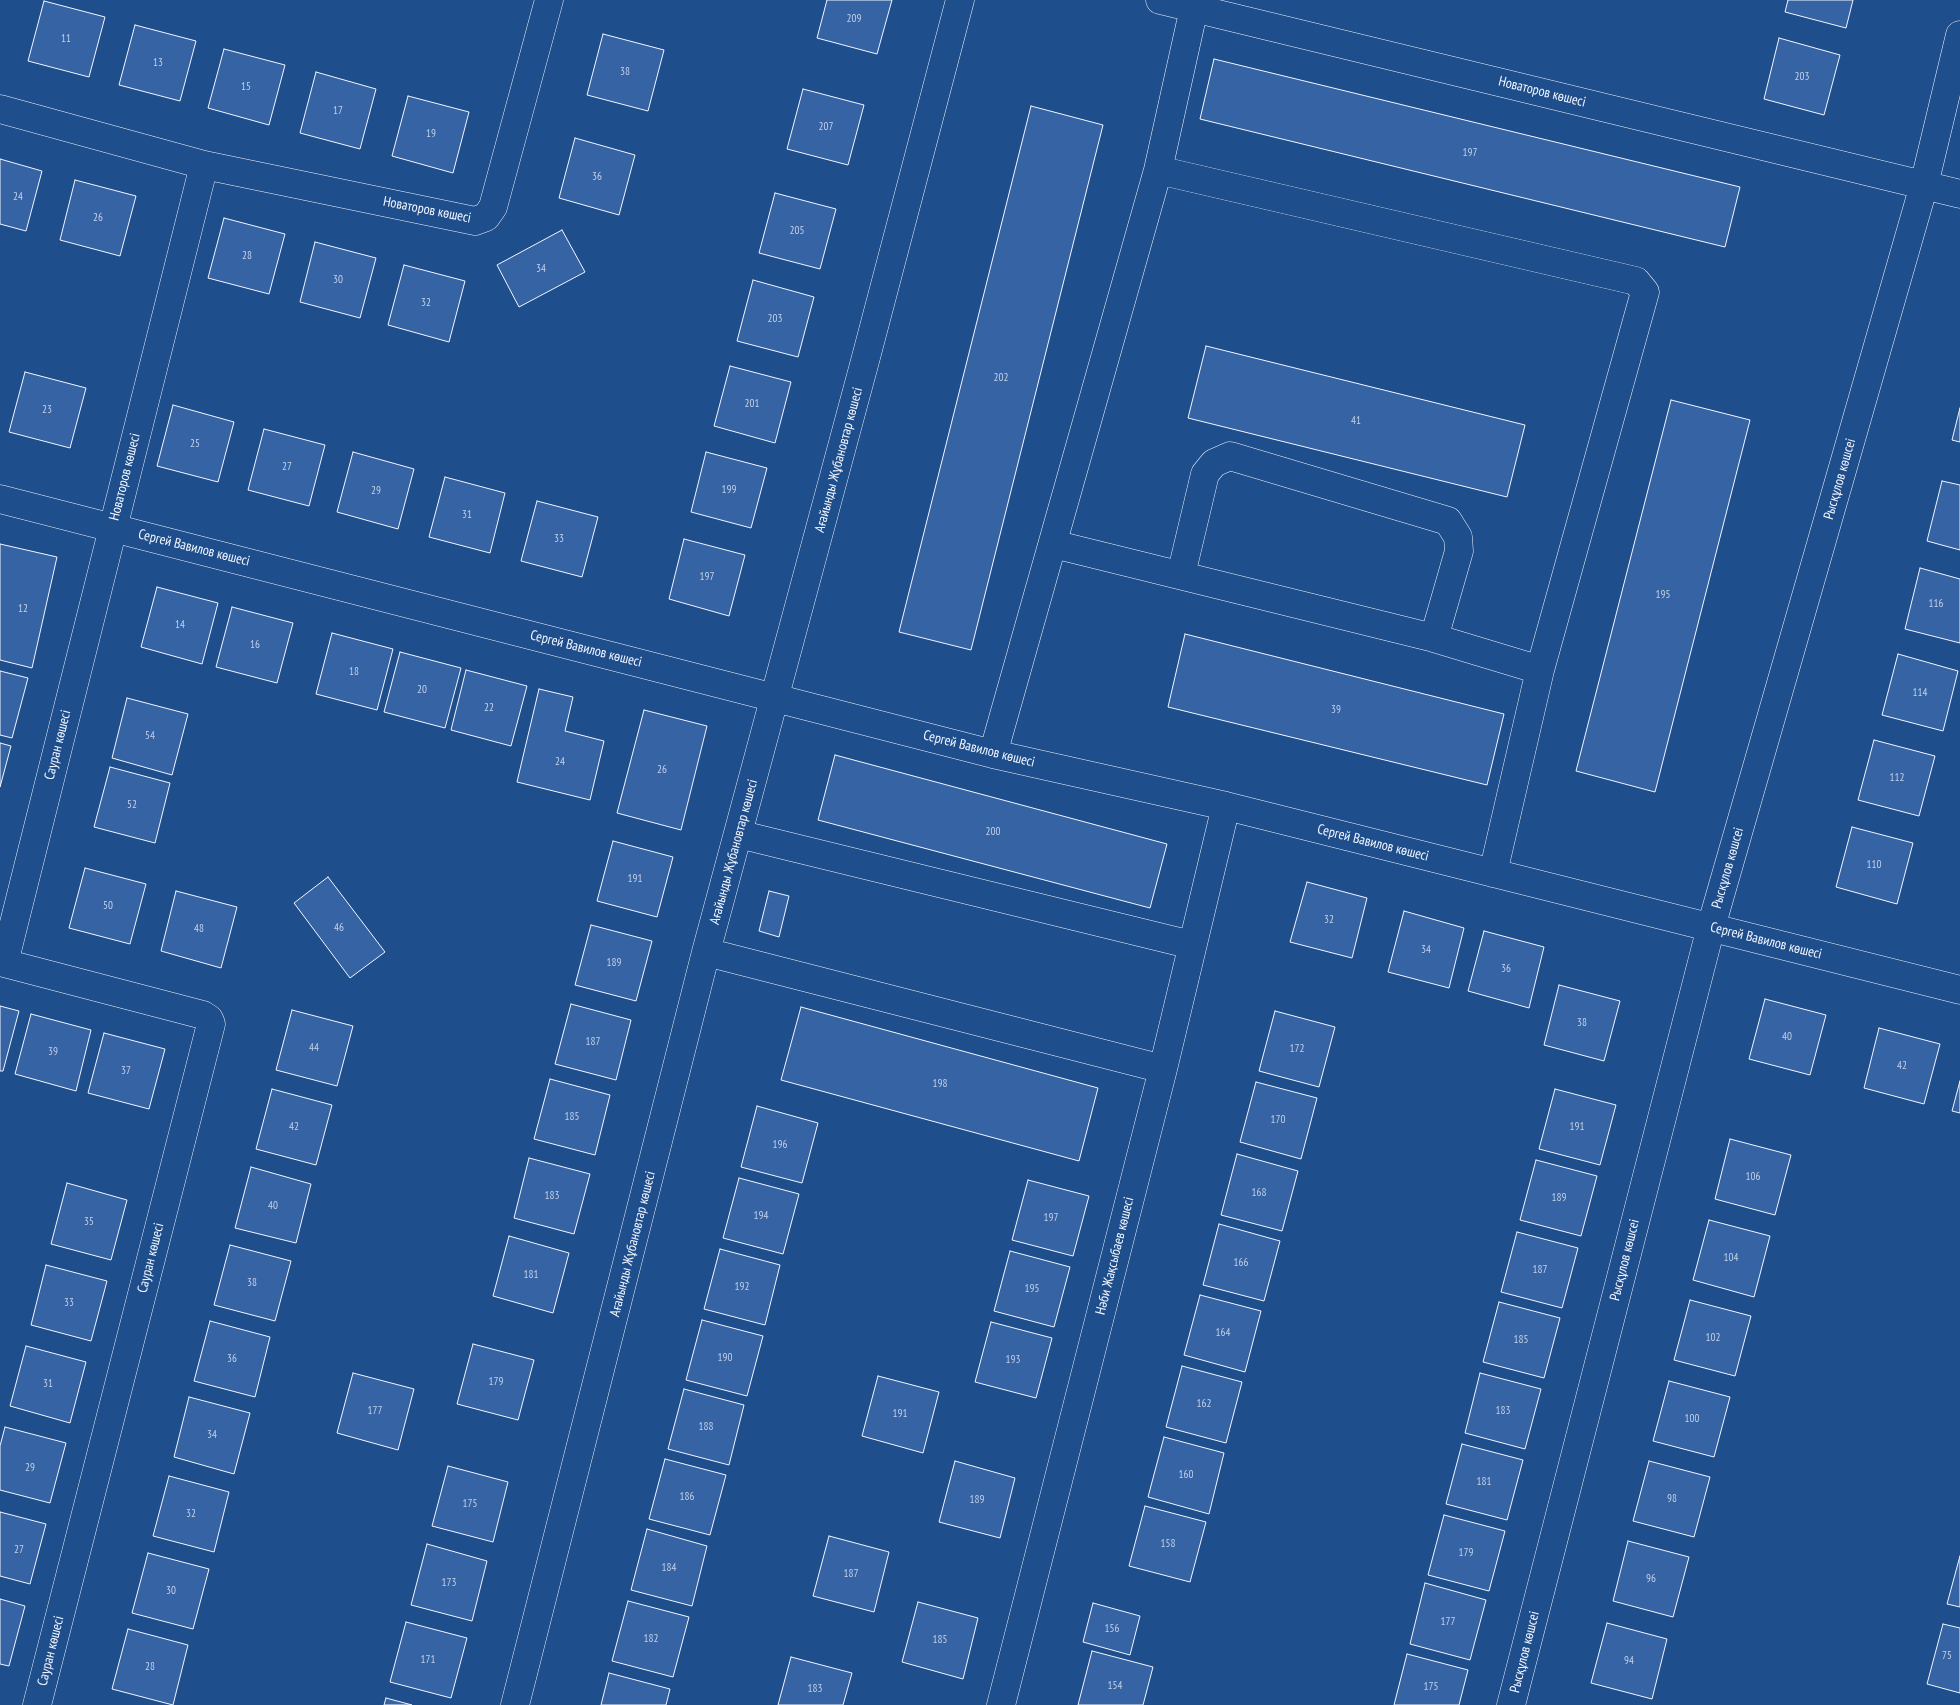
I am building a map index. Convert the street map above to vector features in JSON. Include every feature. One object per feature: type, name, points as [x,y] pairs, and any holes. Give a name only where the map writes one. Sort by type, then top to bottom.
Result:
[{"type":"street","name":"Новаторов көшесі","points":[[0,109],[204,165],[475,220],[486,217],[493,207],[549,0]]},
{"type":"street","name":"Ағайынды Жұбановтар көшесі","points":[[515,1705],[706,952],[776,697],[960,0]]},
{"type":"street","name":"Новаторов көшесі","points":[[1160,0],[1960,194]]},
{"type":"street","points":[[994,754],[1158,170],[1194,8]]},
{"type":"street","name":"Рысқұлов көшсеі","points":[[1511,1705],[1711,927],[1924,185],[1960,35]]},
{"type":"street","name":"Новаторов көшесі","points":[[113,527],[204,165]]},
{"type":"street","points":[[1158,170],[1636,281],[1645,292],[1540,670],[1493,873]]},
{"type":"street","points":[[1181,575],[1205,474],[1214,463],[1230,456],[1448,521],[1458,537],[1459,551],[1434,638]]},
{"type":"street","name":"Сергей Вавилов көшесі","points":[[0,499],[994,754],[1226,806],[1960,990]]},
{"type":"street","name":"Сауран көшесі","points":[[37,1705],[211,1024],[209,1019],[203,1015],[2,962],[113,527]]},
{"type":"street","points":[[1053,544],[1434,638],[1540,670]]},
{"type":"street","name":"Нәби Жақсыбаев көшесі","points":[[1001,1705],[1163,1069],[1226,806]]},
{"type":"street","points":[[738,834],[1192,945]]},
{"type":"street","points":[[706,952],[1163,1069]]},
{"type":"building","points":[[827,0],[892,0],[877,54],[817,38]]},
{"type":"building","points":[[1788,0],[1853,0],[1846,28],[1785,12]]},
{"type":"building","points":[[44,1],[105,17],[89,77],[28,61]]},
{"type":"building","points":[[135,25],[196,41],[180,101],[119,85]]},
{"type":"building","points":[[603,34],[664,50],[648,111],[587,95]]},
{"type":"building","points":[[1779,38],[1840,55],[1824,115],[1764,99]]},
{"type":"building","points":[[224,49],[285,65],[269,125],[208,108]]},
{"type":"building","points":[[1214,59],[1740,187],[1725,247],[1200,119]]},
{"type":"building","points":[[316,72],[376,89],[360,149],[300,133]]},
{"type":"building","points":[[803,89],[864,105],[848,165],[787,149]]},
{"type":"building","points":[[408,96],[469,112],[453,173],[392,156]]},
{"type":"building","points":[[1031,106],[1103,125],[971,650],[899,632]]},
{"type":"building","points":[[575,138],[635,155],[619,215],[559,198]]},
{"type":"building","points":[[0,159],[42,171],[26,231],[0,224]]},
{"type":"building","points":[[75,180],[136,196],[120,256],[60,240]]},
{"type":"building","points":[[775,193],[836,209],[820,269],[759,253]]},
{"type":"building","points":[[224,218],[285,234],[269,294],[208,278]]},
{"type":"building","points":[[562,230],[585,272],[519,307],[497,265]]},
{"type":"building","points":[[315,242],[376,258],[360,318],[300,302]]},
{"type":"building","points":[[404,265],[465,281],[449,342],[388,325]]},
{"type":"building","points":[[753,280],[814,297],[798,357],[737,341]]},
{"type":"building","points":[[1206,346],[1525,425],[1507,497],[1188,418]]},
{"type":"building","points":[[730,366],[791,382],[775,443],[714,426]]},
{"type":"building","points":[[25,372],[86,388],[70,448],[9,432]]},
{"type":"building","points":[[1671,400],[1750,420],[1655,792],[1576,771]]},
{"type":"building","points":[[173,405],[234,422],[218,482],[157,466]]},
{"type":"building","points":[[1960,408],[1960,442],[1952,440]]},
{"type":"building","points":[[264,429],[325,445],[309,506],[248,490]]},
{"type":"building","points":[[353,452],[414,469],[398,529],[337,512]]},
{"type":"building","points":[[706,452],[767,468],[751,528],[691,512]]},
{"type":"building","points":[[445,477],[505,493],[490,553],[429,537]]},
{"type":"building","points":[[1942,481],[1960,485],[1960,550],[1927,541]]},
{"type":"building","points":[[537,501],[598,517],[582,577],[521,561]]},
{"type":"building","points":[[684,539],[745,555],[729,616],[669,599]]},
{"type":"building","points":[[0,544],[57,557],[32,668],[0,660]]},
{"type":"building","points":[[1920,568],[1960,579],[1960,643],[1905,629]]},
{"type":"building","points":[[157,587],[218,603],[202,664],[141,647]]},
{"type":"building","points":[[232,607],[293,623],[277,683],[216,667]]},
{"type":"building","points":[[332,633],[393,649],[377,710],[316,694]]},
{"type":"building","points":[[1185,634],[1504,714],[1487,785],[1168,707]]},
{"type":"building","points":[[400,652],[461,668],[445,728],[384,712]]},
{"type":"building","points":[[1898,654],[1958,671],[1943,731],[1882,715]]},
{"type":"building","points":[[466,670],[527,686],[511,746],[451,730]]},
{"type":"building","points":[[0,671],[28,678],[12,738],[0,735]]},
{"type":"building","points":[[539,689],[573,697],[565,731],[604,741],[590,800],[517,782]]},
{"type":"building","points":[[127,698],[188,714],[172,775],[112,758]]},
{"type":"building","points":[[644,710],[707,726],[681,830],[617,813]]},
{"type":"building","points":[[1874,740],[1935,756],[1919,816],[1858,800]]},
{"type":"building","points":[[0,743],[11,746],[0,787]]},
{"type":"building","points":[[835,755],[1167,844],[1150,908],[818,820]]},
{"type":"building","points":[[110,767],[170,783],[155,843],[94,827]]},
{"type":"building","points":[[1852,827],[1913,843],[1897,904],[1836,887]]},
{"type":"building","points":[[613,841],[673,857],[657,917],[597,901]]},
{"type":"building","points":[[85,868],[146,884],[130,944],[69,928]]},
{"type":"building","points":[[328,877],[385,952],[350,978],[294,903]]},
{"type":"building","points":[[1307,882],[1367,898],[1352,958],[1290,942]]},
{"type":"building","points":[[176,891],[237,907],[221,968],[161,951]]},
{"type":"building","points":[[769,891],[789,896],[779,937],[759,931]]},
{"type":"building","points":[[1404,911],[1464,928],[1449,988],[1388,972]]},
{"type":"building","points":[[591,925],[652,941],[636,1001],[575,985]]},
{"type":"building","points":[[1484,931],[1544,947],[1529,1008],[1468,991]]},
{"type":"building","points":[[1559,985],[1620,1001],[1604,1061],[1544,1045]]},
{"type":"building","points":[[1765,999],[1826,1015],[1810,1075],[1749,1059]]},
{"type":"building","points":[[571,1004],[631,1020],[616,1080],[555,1064]]},
{"type":"building","points":[[0,1006],[19,1011],[3,1071],[0,1071]]},
{"type":"building","points":[[801,1007],[1098,1088],[1079,1161],[781,1080]]},
{"type":"building","points":[[292,1010],[353,1026],[337,1086],[276,1070]]},
{"type":"building","points":[[1275,1011],[1335,1027],[1319,1087],[1259,1071]]},
{"type":"building","points":[[31,1014],[91,1030],[76,1091],[15,1074]]},
{"type":"building","points":[[1879,1028],[1940,1044],[1924,1104],[1864,1088]]},
{"type":"building","points":[[104,1033],[165,1049],[149,1109],[88,1093]]},
{"type":"building","points":[[550,1079],[610,1095],[595,1155],[534,1139]]},
{"type":"building","points":[[1960,1081],[1960,1113],[1952,1111]]},
{"type":"building","points":[[1256,1082],[1317,1098],[1301,1159],[1240,1142]]},
{"type":"building","points":[[272,1089],[332,1105],[316,1165],[256,1149]]},
{"type":"building","points":[[1555,1089],[1616,1105],[1600,1165],[1539,1149]]},
{"type":"building","points":[[757,1106],[818,1123],[802,1183],[741,1167]]},
{"type":"building","points":[[1730,1139],[1791,1155],[1775,1215],[1715,1199]]},
{"type":"building","points":[[1237,1154],[1298,1171],[1282,1231],[1221,1215]]},
{"type":"building","points":[[529,1158],[590,1174],[574,1234],[514,1218]]},
{"type":"building","points":[[1536,1160],[1597,1176],[1581,1236],[1520,1220]]},
{"type":"building","points":[[251,1167],[311,1184],[296,1243],[235,1228]]},
{"type":"building","points":[[739,1178],[799,1194],[783,1254],[723,1238]]},
{"type":"building","points":[[1028,1180],[1089,1196],[1073,1256],[1012,1240]]},
{"type":"building","points":[[67,1183],[127,1200],[111,1260],[51,1244]]},
{"type":"building","points":[[1709,1220],[1770,1236],[1754,1297],[1693,1280]]},
{"type":"building","points":[[1219,1224],[1280,1241],[1264,1301],[1203,1285]]},
{"type":"building","points":[[1517,1232],[1578,1248],[1562,1308],[1501,1292]]},
{"type":"building","points":[[509,1236],[569,1253],[553,1313],[493,1296]]},
{"type":"building","points":[[230,1245],[291,1261],[275,1321],[214,1305]]},
{"type":"building","points":[[720,1249],[780,1265],[765,1325],[704,1309]]},
{"type":"building","points":[[1010,1251],[1070,1267],[1054,1327],[994,1311]]},
{"type":"building","points":[[46,1265],[107,1281],[91,1341],[31,1325]]},
{"type":"building","points":[[1200,1295],[1261,1311],[1245,1372],[1184,1355]]},
{"type":"building","points":[[1690,1300],[1751,1316],[1735,1376],[1674,1360]]},
{"type":"building","points":[[1499,1302],[1560,1318],[1544,1378],[1483,1362]]},
{"type":"building","points":[[702,1320],[763,1336],[747,1396],[686,1380]]},
{"type":"building","points":[[210,1321],[270,1337],[255,1397],[194,1381]]},
{"type":"building","points":[[991,1322],[1052,1338],[1036,1398],[975,1382]]},
{"type":"building","points":[[473,1344],[534,1360],[518,1420],[457,1404]]},
{"type":"building","points":[[26,1346],[86,1362],[70,1423],[10,1406]]},
{"type":"building","points":[[1182,1366],[1242,1382],[1226,1443],[1166,1427]]},
{"type":"building","points":[[353,1373],[414,1389],[398,1450],[337,1433]]},
{"type":"building","points":[[1480,1373],[1541,1389],[1525,1449],[1465,1433]]},
{"type":"building","points":[[878,1376],[939,1392],[923,1453],[862,1436]]},
{"type":"building","points":[[1669,1381],[1730,1397],[1714,1457],[1653,1441]]},
{"type":"building","points":[[684,1389],[744,1405],[729,1465],[668,1449]]},
{"type":"building","points":[[189,1397],[250,1413],[234,1474],[174,1457]]},
{"type":"building","points":[[5,1427],[66,1443],[50,1503],[0,1490],[0,1446]]},
{"type":"building","points":[[1164,1437],[1224,1453],[1209,1514],[1148,1497]]},
{"type":"building","points":[[1462,1444],[1523,1460],[1507,1520],[1446,1504]]},
{"type":"building","points":[[665,1459],[726,1475],[710,1535],[649,1519]]},
{"type":"building","points":[[955,1461],[1015,1478],[1000,1538],[939,1522]]},
{"type":"building","points":[[1649,1461],[1710,1477],[1694,1537],[1633,1521]]},
{"type":"building","points":[[448,1466],[508,1482],[493,1542],[432,1526]]},
{"type":"building","points":[[169,1476],[229,1492],[214,1552],[153,1536]]},
{"type":"building","points":[[1145,1506],[1206,1522],[1190,1582],[1129,1566]]},
{"type":"building","points":[[0,1512],[46,1524],[30,1584],[0,1576]]},
{"type":"building","points":[[1444,1515],[1505,1531],[1489,1591],[1428,1575]]},
{"type":"building","points":[[647,1529],[707,1546],[692,1606],[631,1590]]},
{"type":"building","points":[[829,1536],[889,1552],[874,1612],[813,1596]]},
{"type":"building","points":[[1628,1541],[1689,1557],[1673,1617],[1613,1601]]},
{"type":"building","points":[[427,1544],[487,1561],[472,1621],[411,1605]]},
{"type":"building","points":[[148,1553],[209,1569],[193,1629],[132,1613]]},
{"type":"building","points":[[1960,1556],[1960,1607],[1947,1604]]},
{"type":"building","points":[[1425,1583],[1486,1600],[1470,1660],[1410,1644]]},
{"type":"building","points":[[0,1599],[25,1606],[9,1666],[0,1664]]},
{"type":"building","points":[[628,1601],[689,1617],[673,1677],[612,1661]]},
{"type":"building","points":[[918,1602],[978,1618],[963,1679],[902,1662]]},
{"type":"building","points":[[1093,1603],[1140,1616],[1130,1655],[1083,1642]]},
{"type":"building","points":[[406,1622],[467,1638],[451,1698],[390,1682]]},
{"type":"building","points":[[1607,1623],[1667,1639],[1652,1699],[1591,1683]]},
{"type":"building","points":[[1943,1624],[1960,1628],[1960,1693],[1927,1684]]},
{"type":"building","points":[[128,1629],[188,1645],[173,1705],[112,1689]]},
{"type":"building","points":[[1092,1651],[1153,1667],[1143,1705],[1078,1705]]},
{"type":"building","points":[[1407,1654],[1468,1670],[1459,1705],[1394,1705]]},
{"type":"building","points":[[791,1657],[852,1673],[843,1705],[778,1705]]},
{"type":"building","points":[[609,1673],[670,1689],[666,1705],[601,1705]]},
{"type":"building","points":[[386,1698],[412,1705],[384,1705]]}]
